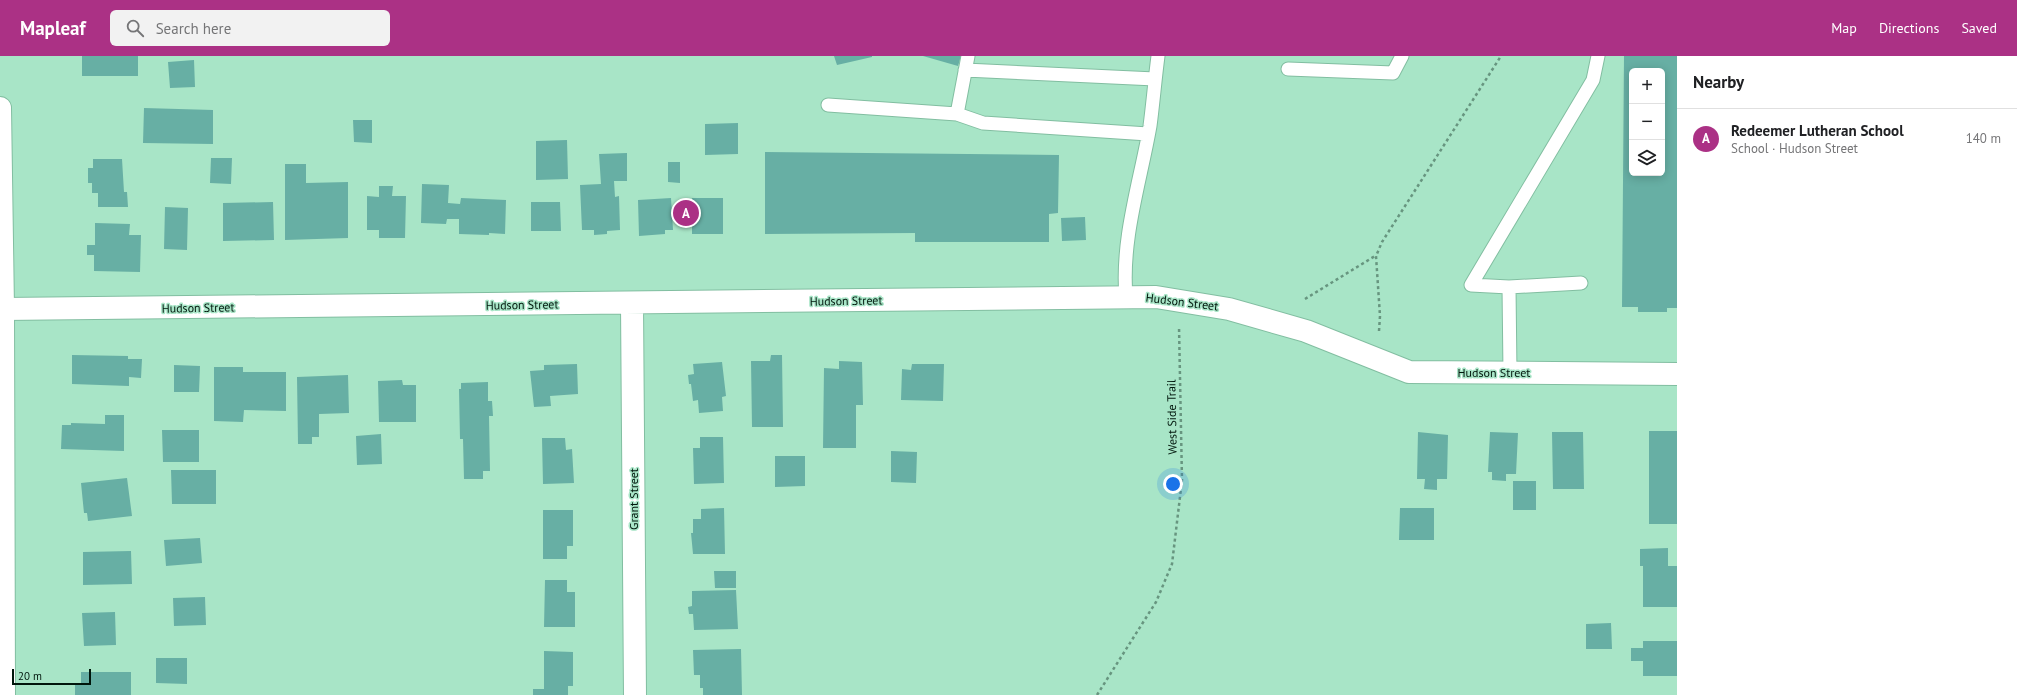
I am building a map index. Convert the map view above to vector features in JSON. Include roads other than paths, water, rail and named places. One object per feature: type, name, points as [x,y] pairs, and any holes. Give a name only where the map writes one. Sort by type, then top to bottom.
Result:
[{"type":"street","points":[[0,108],[3,309],[4,695]]},
{"type":"street","name":"Hudson Street","points":[[3,309],[632,304],[1156,297],[1178,299],[1229,309],[1306,331],[1409,372],[1677,374]]},
{"type":"street","name":"Grant Street","points":[[632,304],[635,695]]},
{"type":"lane","points":[[957,114],[968,56]]},
{"type":"lane","points":[[1126,297],[1124,279],[1126,243],[1148,134],[1158,56]]},
{"type":"lane","points":[[1288,69],[1393,73],[1402,56]]},
{"type":"lane","points":[[1580,283],[1509,287],[1470,285],[1593,80],[1598,56]]},
{"type":"lane","points":[[965,70],[1155,79]]},
{"type":"lane","points":[[828,105],[957,114],[983,123],[1148,134]]},
{"type":"lane","points":[[1509,287],[1510,373]]},
{"type":"place","name":"Redeemer Lutheran School","points":[[686,213]]}]
